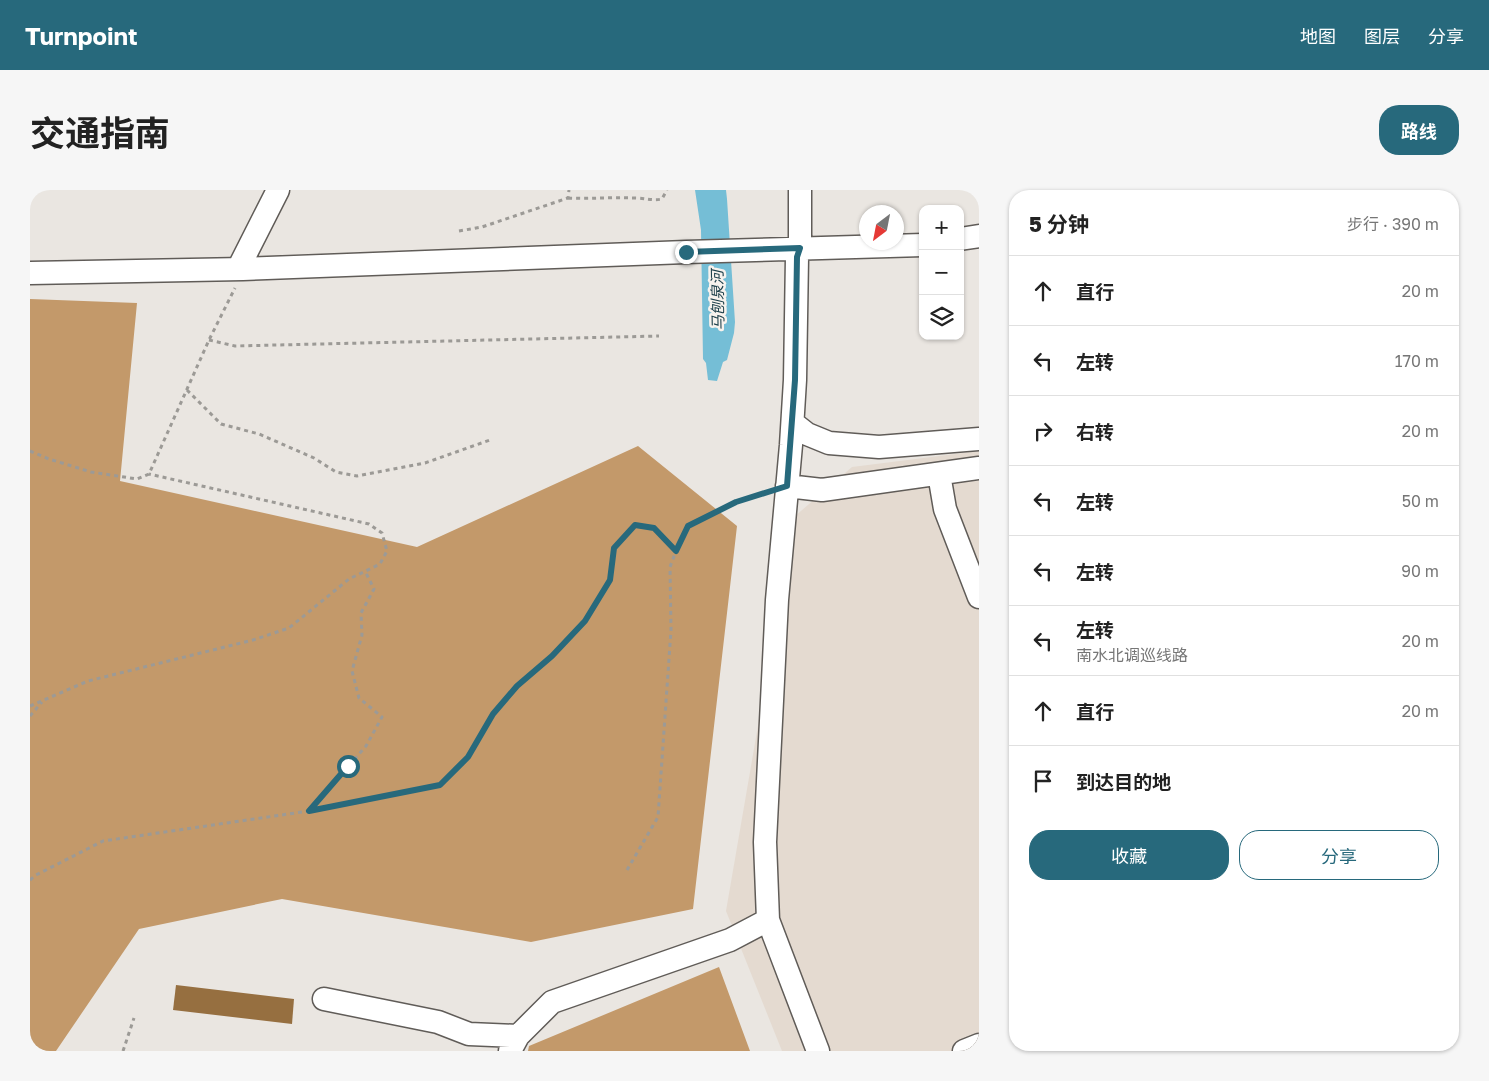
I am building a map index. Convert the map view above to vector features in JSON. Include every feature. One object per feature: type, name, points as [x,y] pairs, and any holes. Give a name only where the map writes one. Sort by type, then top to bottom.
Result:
[{"type":"street","points":[[238,270],[278,190]]},
{"type":"street","points":[[800,190],[800,248],[797,257],[793,423],[776,600],[765,842],[768,920],[818,1051]]},
{"type":"street","points":[[964,238],[979,236]]},
{"type":"street","points":[[30,273],[238,270],[740,250],[919,245]]},
{"type":"street","points":[[793,423],[807,434],[828,443],[879,447],[979,439]]},
{"type":"street","points":[[787,486],[822,490],[979,468]]},
{"type":"street","points":[[939,474],[945,509],[979,596]]},
{"type":"street","points":[[324,999],[438,1022],[470,1034],[514,1043],[552,1002],[730,940],[768,920]]},
{"type":"street","points":[[964,1051],[979,1045]]},
{"type":"path","points":[[568,198],[569,190]]},
{"type":"path","points":[[459,231],[482,226],[568,198],[639,198],[655,200],[662,199],[667,190]]},
{"type":"path","points":[[149,474],[209,340],[235,292],[238,270]]},
{"type":"path","points":[[209,340],[235,346],[659,336]]},
{"type":"path","points":[[187,390],[220,424],[258,434],[314,458],[336,472],[357,476],[425,463],[490,440]]},
{"type":"path","points":[[30,451],[91,472],[137,479],[149,474],[369,524],[382,533],[387,551],[380,564],[349,579],[289,628],[253,640],[88,681],[30,706]]},
{"type":"path","points":[[627,870],[658,817],[671,630],[670,567],[676,551],[688,526],[736,502],[787,486]]},
{"type":"path","points":[[30,880],[36,875],[103,841],[309,811],[440,785],[468,757],[493,714],[517,686],[552,656],[585,621],[610,580],[614,548],[635,525],[654,528],[676,551]]},
{"type":"path","points":[[309,811],[366,746],[382,717],[359,698],[352,671],[362,635],[361,613],[374,589],[365,571]]},
{"type":"path","points":[[30,716],[44,700]]},
{"type":"path","points":[[124,1051],[134,1018]]},
{"type":"shaded area","points":[[30,299],[137,303],[120,481],[417,547],[638,446],[737,526],[693,909],[531,942],[282,899],[139,929],[56,1051],[30,1051]]},
{"type":"shaded area","points":[[979,451],[979,1051],[782,1051],[726,911],[794,517],[852,467]]},
{"type":"shaded area","points":[[719,967],[750,1051],[528,1051],[529,1046]]},
{"type":"water","name":"马刨泉河","points":[[695,190],[726,190],[735,322],[727,360],[723,362],[717,381],[708,380],[706,363],[703,359],[701,230]]},
{"type":"building","points":[[176,985],[294,999],[292,1024],[173,1010]]},
{"type":"route","points":[[348,766],[309,811],[440,785],[468,757],[493,714],[517,686],[552,656],[585,621],[610,580],[614,548],[635,525],[654,528],[676,551],[688,526],[736,502],[787,486],[792,445],[797,257],[800,248],[686,252]]}]
